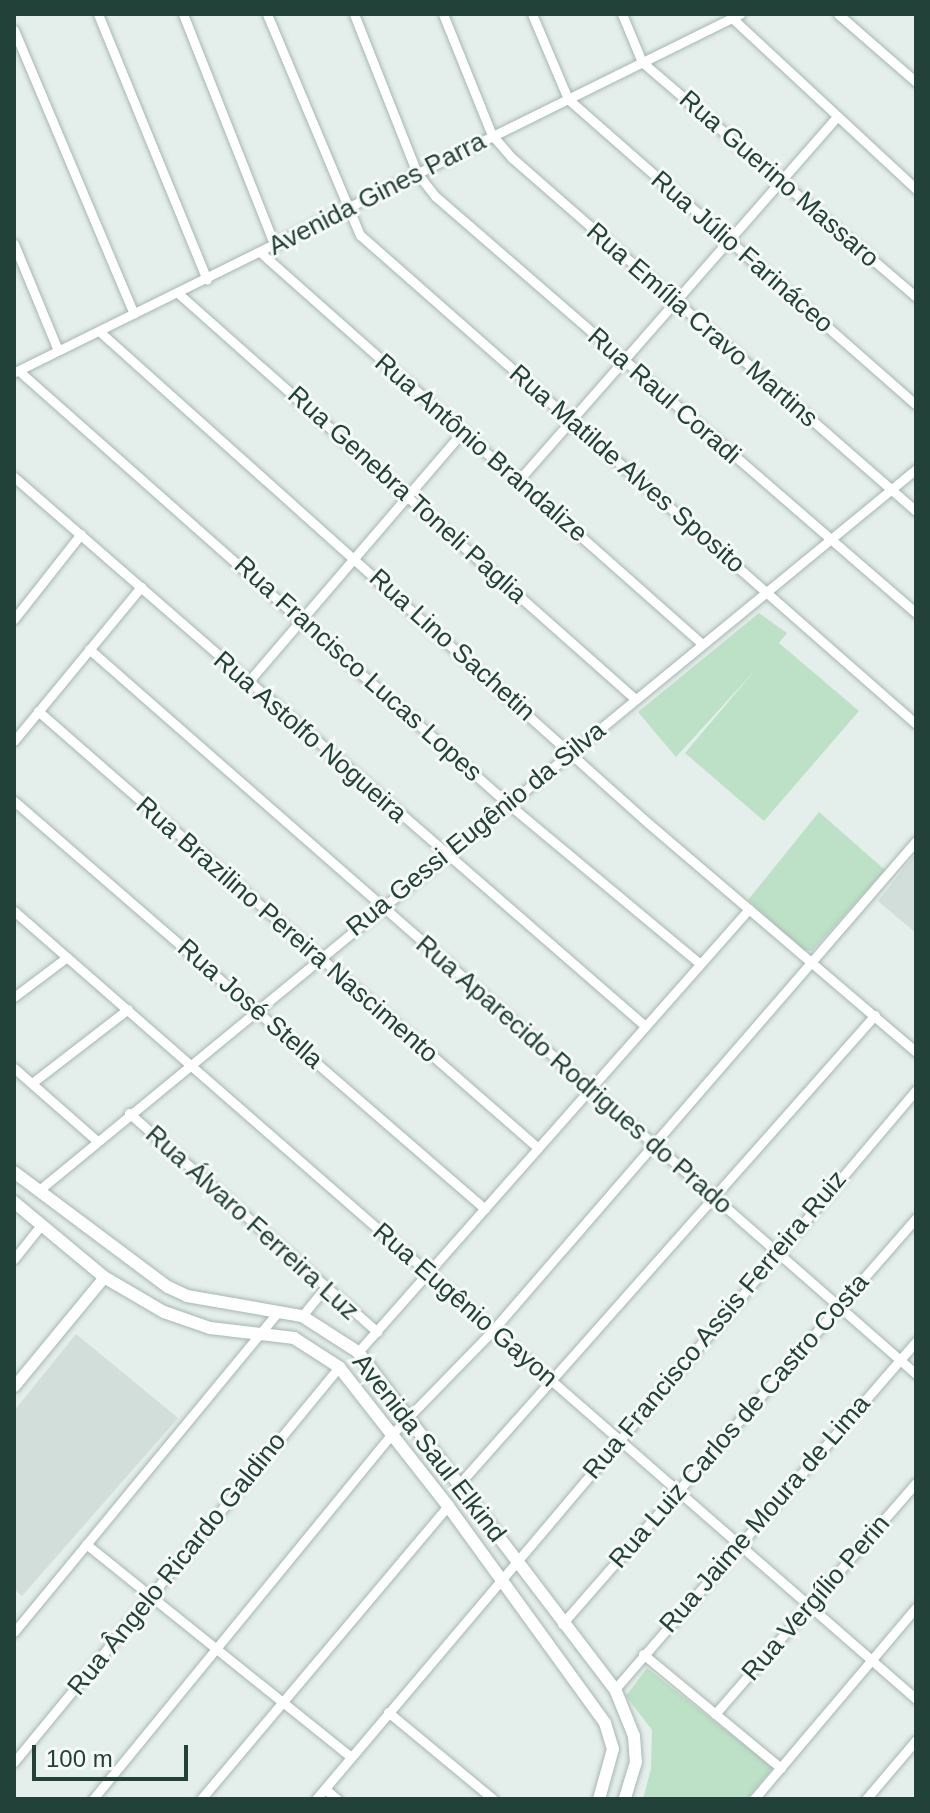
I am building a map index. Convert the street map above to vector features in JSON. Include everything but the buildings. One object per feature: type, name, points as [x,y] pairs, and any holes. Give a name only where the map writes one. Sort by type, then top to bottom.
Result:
[{"type":"main road","name":"Avenida Saul Elkind","points":[[14,1172],[168,1287],[187,1296],[302,1316],[358,1352],[412,1417],[562,1624],[615,1689],[634,1736],[636,1762],[626,1793]]},
{"type":"main road","name":"Avenida Saul Elkind","points":[[14,1202],[104,1277],[164,1312],[210,1328],[260,1333],[305,1343],[339,1367],[448,1506],[499,1582],[605,1723],[613,1749],[599,1799]]},
{"type":"main road","points":[[604,1782],[626,1793]]},
{"type":"street","points":[[98,14],[207,280]]},
{"type":"street","points":[[183,14],[275,246]]},
{"type":"street","name":"Rua Matilde Alves Sposito","points":[[267,14],[345,209],[360,235],[764,591],[914,718]]},
{"type":"street","name":"Rua Raul Coradi","points":[[354,14],[417,173],[435,196],[916,613]]},
{"type":"street","points":[[443,14],[492,135]]},
{"type":"street","points":[[532,14],[568,99]]},
{"type":"street","points":[[622,14],[642,62]]},
{"type":"street","points":[[710,14],[715,26]]},
{"type":"street","points":[[838,14],[916,82]]},
{"type":"street","points":[[736,16],[836,118],[916,189]]},
{"type":"street","name":"Avenida Gines Parra","points":[[16,372],[736,16]]},
{"type":"street","points":[[14,30],[134,314]]},
{"type":"street","name":"Rua Guerino Massaro","points":[[642,62],[916,297]]},
{"type":"street","name":"Rua Júlio Farináceo","points":[[568,99],[916,405]]},
{"type":"street","points":[[518,481],[836,118]]},
{"type":"street","name":"Rua Emília Cravo Martins","points":[[492,135],[916,511]]},
{"type":"street","points":[[14,244],[58,350]]},
{"type":"street","name":"Rua Antônio Brandalize","points":[[261,253],[701,643]]},
{"type":"street","name":"Rua Genebra Toneli Paglia","points":[[179,294],[409,493],[634,698]]},
{"type":"street","name":"Rua Lino Sachetin","points":[[99,331],[571,752],[916,1052]]},
{"type":"street","name":"Rua Francisco Lucas Lopes","points":[[16,372],[301,618],[507,803],[700,964]]},
{"type":"street","points":[[248,682],[462,432]]},
{"type":"street","name":"Rua Gessi Eugênio da Silva","points":[[38,1191],[96,1140],[916,469]]},
{"type":"street","name":"Rua Astolfo Nogueira","points":[[16,483],[81,534],[444,854],[645,1026]]},
{"type":"street","points":[[14,619],[81,534]]},
{"type":"street","points":[[14,741],[141,587]]},
{"type":"street","name":"Rua Aparecido Rodrigues do Prado","points":[[89,649],[916,1374]]},
{"type":"street","name":"Rua Brazilino Pereira Nascimento","points":[[38,711],[318,959],[538,1148]]},
{"type":"street","name":"Rua José Stella","points":[[14,801],[485,1209]]},
{"type":"street","points":[[93,1799],[393,1433],[412,1417],[493,1330],[916,841]]},
{"type":"street","points":[[358,1352],[749,909]]},
{"type":"street","name":"Rua Eugênio Gayon","points":[[14,911],[916,1699]]},
{"type":"street","points":[[14,997],[67,957]]},
{"type":"street","points":[[32,1083],[128,1009]]},
{"type":"street","points":[[461,1482],[875,1015]]},
{"type":"street","points":[[14,1068],[96,1140]]},
{"type":"street","name":"Rua Francisco Assis Ferreira Ruiz","points":[[316,1799],[617,1438],[916,1090]]},
{"type":"street","name":"Rua Álvaro Ferreira Luz","points":[[129,1113],[324,1289],[377,1332]]},
{"type":"street","name":"Rua Luiz Carlos de Castro Costa","points":[[562,1624],[916,1218]]},
{"type":"street","points":[[14,1259],[41,1225]]},
{"type":"street","points":[[14,1386],[104,1277]]},
{"type":"street","points":[[302,1316],[324,1289]]},
{"type":"street","points":[[14,1632],[278,1312]]},
{"type":"street","name":"Rua Jaime Moura de Lima","points":[[615,1689],[916,1341]]},
{"type":"street","name":"Rua Ângelo Ricardo Galdino","points":[[14,1762],[339,1367]]},
{"type":"street","name":"Rua Vergílio Perin","points":[[715,1714],[916,1483]]},
{"type":"street","points":[[201,1799],[448,1506]]},
{"type":"street","points":[[86,1544],[215,1652],[351,1757]]},
{"type":"street","points":[[754,1799],[916,1607]]},
{"type":"street","points":[[643,1654],[781,1768]]},
{"type":"street","points":[[388,1712],[493,1799]]},
{"type":"street","points":[[866,1799],[916,1740]]},
{"type":"street","points":[[325,1789],[337,1799]]},
{"type":"shaded area","points":[[916,853],[916,933],[878,901]]},
{"type":"shaded area","points":[[76,1334],[178,1418],[22,1596],[14,1589],[14,1411]]},
{"type":"green space","points":[[759,613],[787,633],[779,643],[859,711],[764,821],[685,753],[757,668],[676,757],[638,712]]},
{"type":"green space","points":[[819,812],[885,870],[812,951],[803,950],[748,900]]},
{"type":"green space","points":[[647,1668],[773,1768],[747,1799],[643,1799],[651,1769],[652,1730],[626,1696]]}]
